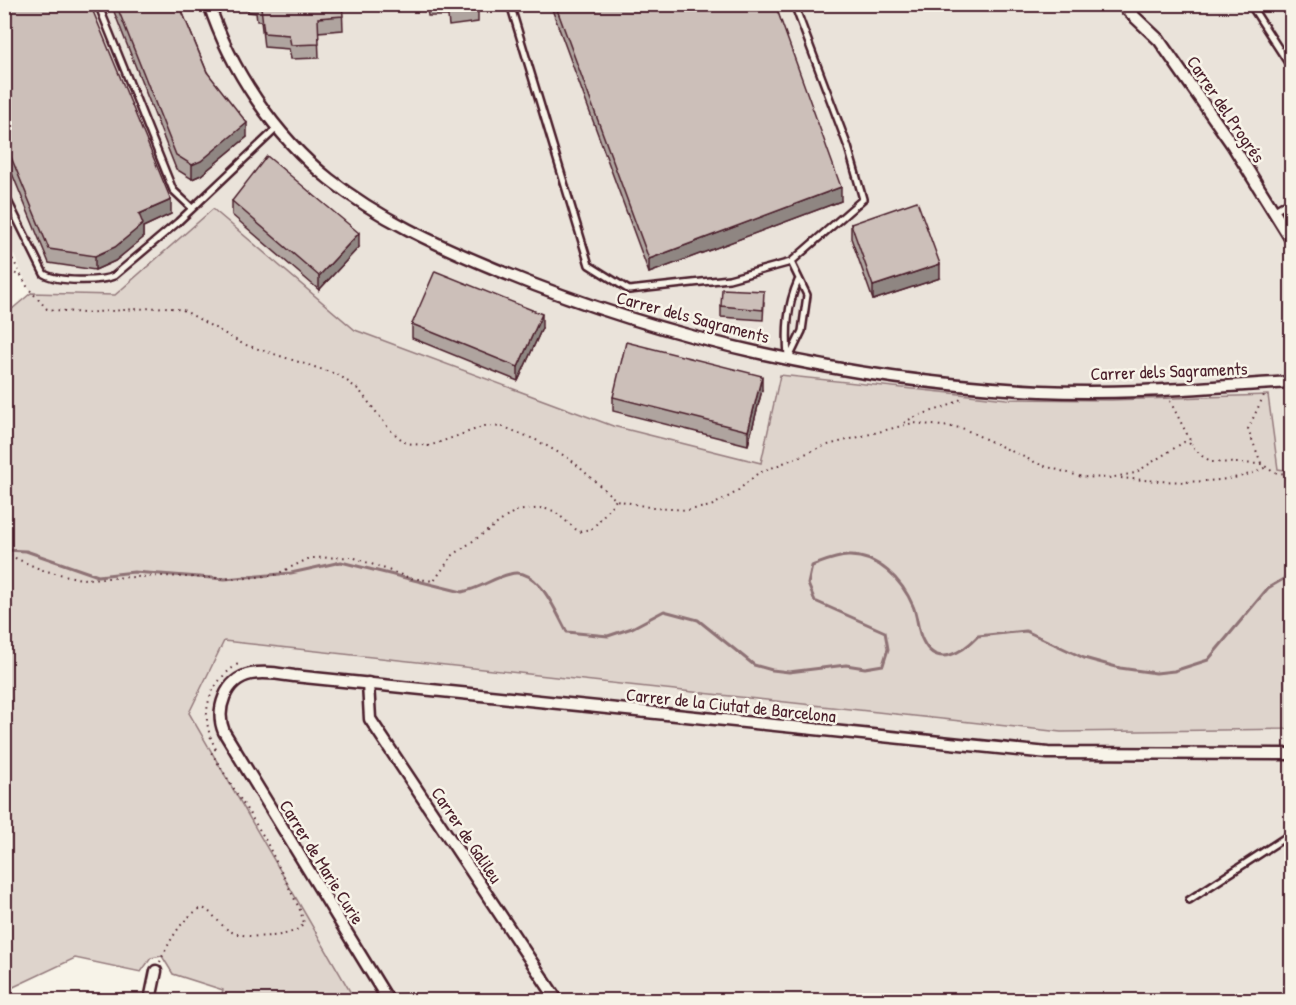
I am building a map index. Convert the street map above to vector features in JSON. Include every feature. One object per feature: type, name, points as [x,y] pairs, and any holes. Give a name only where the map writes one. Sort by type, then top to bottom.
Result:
[{"type":"street","name":"Carrer dels Sagraments","points":[[209,4],[215,22],[252,92],[278,126],[327,178],[380,214],[461,255],[543,289],[652,327],[789,359],[915,379],[1042,391],[1164,390],[1292,382]]},
{"type":"street","name":"Carrer del Progrés","points":[[1121,4],[1159,40],[1292,241]]},
{"type":"street","name":"Carrer de la Ciutat de Barcelona","points":[[228,741],[221,722],[222,700],[234,683],[246,675],[263,673],[1024,752],[1291,755]]},
{"type":"street","name":"Carrer de Galileu","points":[[368,683],[370,719],[557,1000]]},
{"type":"street","name":"Carrer de Marie Curie","points":[[228,741],[387,1000]]},
{"type":"street","points":[[150,1000],[156,970]]},
{"type":"lane","points":[[98,4],[173,190],[192,208]]},
{"type":"lane","points":[[510,4],[589,265],[629,290],[729,279],[791,262],[863,199],[848,147],[794,4]]},
{"type":"lane","points":[[1250,4],[1292,69]]},
{"type":"lane","points":[[4,193],[37,264],[44,274],[54,278],[103,280],[114,276],[192,208],[278,126]]},
{"type":"lane","points":[[1273,211],[1292,200]]},
{"type":"lane","points":[[789,359],[802,331],[807,295],[798,281],[791,262]]},
{"type":"lane","points":[[789,359],[787,334],[790,297],[798,281]]},
{"type":"lane","points":[[1189,900],[1292,833]]},
{"type":"path","points":[[4,243],[21,277],[47,309],[83,313],[174,308],[243,344],[327,369],[359,390],[394,435],[414,446],[438,444],[485,426],[512,429],[570,459],[616,500],[666,509],[689,510],[711,506],[735,492],[757,474],[832,443],[902,425],[922,423],[962,428],[1060,472],[1082,477],[1200,482],[1255,473],[1266,467]]},
{"type":"path","points":[[4,269],[21,277]]},
{"type":"path","points":[[1267,384],[1262,403],[1248,429],[1262,464],[1273,472],[1292,475]]},
{"type":"path","points":[[902,425],[922,412],[958,402],[977,385]]},
{"type":"path","points":[[1164,390],[1193,447]]},
{"type":"path","points":[[1116,478],[1145,468],[1180,443],[1189,442],[1212,462],[1262,464]]},
{"type":"path","points":[[4,554],[42,570],[81,579],[162,576],[238,579],[275,574],[310,558],[352,557],[410,578],[434,581],[460,549],[515,511],[542,507],[554,511],[579,532],[593,528],[616,500]]},
{"type":"path","points":[[156,970],[166,947],[181,926],[192,914],[202,908],[225,928],[237,934],[284,936],[301,929],[304,924],[300,910],[248,808],[211,752],[216,749]]},
{"type":"shaded area","points":[[4,5],[1291,5],[1291,471],[1278,470],[1268,395],[1111,400],[1007,399],[781,375],[762,463],[613,426],[355,330],[213,209],[115,295],[31,293],[5,235]]},
{"type":"shaded area","points":[[213,209],[355,330],[613,426],[761,463],[780,375],[1007,399],[1111,400],[1268,395],[1278,469],[1291,471],[1291,729],[1061,732],[224,641],[189,713],[355,1000],[220,1000],[223,990],[173,974],[162,956],[151,958],[141,972],[75,958],[5,991],[5,315],[31,293],[115,295]]},
{"type":"shaded area","points":[[223,641],[1061,732],[1291,729],[1291,1000],[355,1000],[188,713]]},
{"type":"building","points":[[4,4],[90,4],[171,200],[139,214],[143,224],[115,247],[95,256],[49,249],[4,140]]},
{"type":"building","points":[[116,4],[179,4],[207,72],[247,123],[201,161],[192,165],[176,155]]},
{"type":"building","points":[[257,4],[342,4],[343,16],[318,18],[319,44],[291,45],[289,35],[264,33],[261,7],[257,7]]},
{"type":"building","points":[[448,4],[478,4],[478,8],[449,12]]},
{"type":"building","points":[[555,4],[775,4],[841,187],[649,259]]},
{"type":"building","points":[[267,156],[359,233],[319,276],[232,201]]},
{"type":"building","points":[[917,201],[940,264],[873,286],[851,224]]},
{"type":"building","points":[[435,271],[542,314],[518,367],[412,324]]},
{"type":"building","points":[[722,289],[764,291],[763,310],[721,306]]},
{"type":"building","points":[[626,342],[762,376],[748,431],[613,397]]},
{"type":"waterway","points":[[4,550],[26,551],[98,576],[134,572],[225,579],[291,573],[341,562],[462,592],[510,574],[520,573],[530,577],[538,584],[552,603],[567,632],[608,636],[632,628],[664,611],[698,620],[754,665],[789,672],[846,665],[865,668],[883,665],[888,649],[885,632],[815,601],[808,584],[812,566],[839,557],[859,557],[869,560],[896,578],[913,606],[923,641],[935,654],[943,656],[958,652],[978,636],[1026,631],[1084,658],[1120,668],[1156,673],[1174,671],[1208,660],[1268,588],[1292,574]]}]
